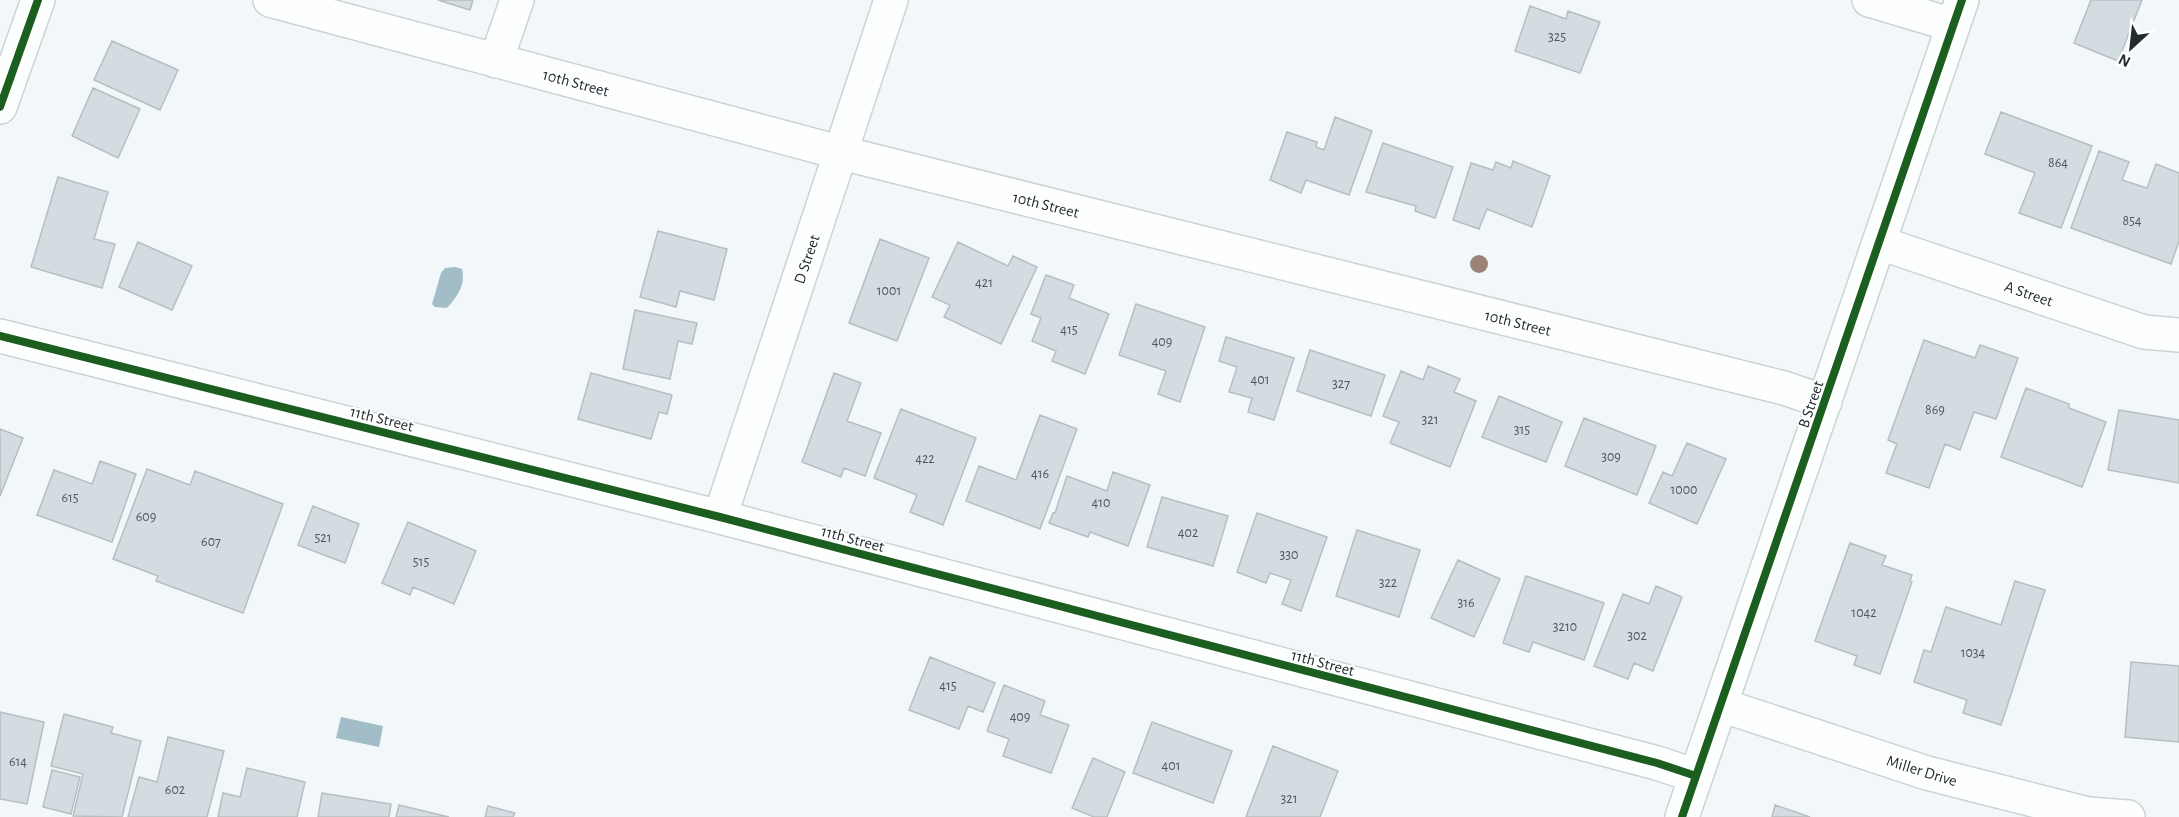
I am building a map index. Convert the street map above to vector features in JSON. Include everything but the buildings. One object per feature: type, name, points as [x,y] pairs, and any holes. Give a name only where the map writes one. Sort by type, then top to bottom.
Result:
[{"type":"street","points":[[0,107],[38,0]]},
{"type":"street","name":"10th Street","points":[[270,0],[842,153],[1773,385],[1825,402]]},
{"type":"street","points":[[496,61],[517,0]]},
{"type":"street","name":"D Street","points":[[720,517],[891,0]]},
{"type":"street","points":[[1869,0],[1958,13]]},
{"type":"street","name":"B Street","points":[[1682,817],[1958,13]]},
{"type":"street","name":"A Street","points":[[1880,243],[2144,332],[2179,335]]},
{"type":"street","name":"11th Street","points":[[0,336],[720,517],[1657,763],[1696,776]]},
{"type":"street","name":"Miller Drive","points":[[1721,705],[1927,772],[2088,814],[2128,817]]},
{"type":"water","points":[[445,268],[462,269],[463,280],[460,290],[447,308],[435,307],[432,304],[441,273]]},
{"type":"water","points":[[341,717],[383,726],[379,747],[336,738]]},
{"type":"cycle path","points":[[0,107],[38,0]]},
{"type":"cycle path","points":[[1682,817],[1962,0]]},
{"type":"cycle path","points":[[0,336],[720,517],[1657,763],[1696,776]]}]
